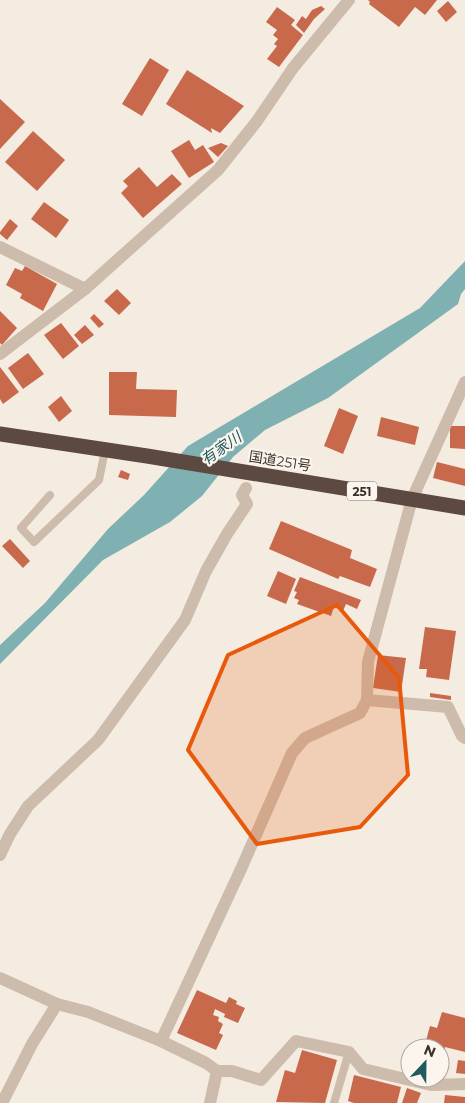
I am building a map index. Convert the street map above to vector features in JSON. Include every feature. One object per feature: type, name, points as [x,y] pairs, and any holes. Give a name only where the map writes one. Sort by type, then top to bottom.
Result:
[{"type":"highway","name":"国道251号","points":[[0,434],[465,508]]},
{"type":"street","points":[[0,354],[85,289],[218,170],[257,121],[293,68],[349,0]]},
{"type":"street","points":[[0,247],[85,289]]},
{"type":"street","points":[[161,1041],[241,869],[292,753],[305,738],[360,714],[367,700],[368,662],[412,499],[465,382]]},
{"type":"street","points":[[0,855],[10,834],[28,806],[98,740],[185,620],[206,571],[247,504],[242,495],[246,488]]},
{"type":"street","points":[[367,700],[448,707],[462,736],[465,738]]},
{"type":"street","points":[[0,978],[57,1004],[88,1012],[161,1041],[206,1062],[217,1071],[232,1071],[261,1080],[296,1040],[349,1052],[363,1069],[431,1085],[465,1084]]},
{"type":"street","points":[[2,1103],[32,1044],[57,1004]]},
{"type":"street","points":[[210,1103],[217,1071]]},
{"type":"lane","points":[[50,495],[21,528],[34,542],[99,480],[105,450]]},
{"type":"lane","points":[[334,1103],[349,1052]]},
{"type":"highlighted area","points":[[337,605],[399,678],[408,775],[360,827],[257,844],[188,750],[228,655]]},
{"type":"water","name":"有家川","points":[[465,261],[465,289],[461,294],[458,304],[328,398],[265,430],[233,457],[202,496],[170,522],[103,560],[0,664],[0,645],[45,603],[108,529],[144,495],[188,446],[420,308]]},
{"type":"building","points":[[368,0],[437,0],[425,15],[415,7],[399,27],[369,4]]},
{"type":"building","points":[[448,1],[457,12],[446,22],[437,11]]},
{"type":"building","points":[[321,6],[325,9],[314,19],[304,33],[296,25],[302,16],[306,19],[312,10]]},
{"type":"building","points":[[277,7],[295,20],[291,25],[303,35],[279,67],[267,59],[277,46],[274,44],[278,39],[273,35],[277,30],[266,22]]},
{"type":"building","points":[[150,58],[169,70],[142,116],[122,104]]},
{"type":"building","points":[[187,70],[244,106],[220,133],[211,128],[212,133],[166,104]]},
{"type":"building","points":[[0,99],[25,122],[0,149]]},
{"type":"building","points":[[33,131],[65,160],[37,191],[5,162]]},
{"type":"building","points":[[189,140],[195,150],[203,145],[214,162],[189,178],[171,151]]},
{"type":"building","points":[[221,143],[228,146],[218,157],[208,148]]},
{"type":"building","points":[[139,167],[157,187],[172,174],[182,184],[143,218],[121,193],[128,186],[123,181]]},
{"type":"building","points":[[44,202],[69,220],[56,238],[31,219]]},
{"type":"building","points":[[10,219],[18,226],[7,240],[0,232]]},
{"type":"building","points":[[25,266],[57,284],[43,311],[20,298],[22,294],[6,285],[15,268],[22,271]]},
{"type":"building","points":[[117,289],[131,303],[119,315],[104,301]]},
{"type":"building","points":[[0,311],[17,328],[2,345],[0,343]]},
{"type":"building","points":[[94,314],[104,324],[99,328],[90,318]]},
{"type":"building","points":[[61,323],[79,346],[63,359],[44,335]]},
{"type":"building","points":[[85,325],[94,335],[82,344],[74,335]]},
{"type":"building","points":[[28,353],[44,374],[23,389],[8,368]]},
{"type":"building","points":[[0,367],[19,392],[3,404],[0,399]]},
{"type":"building","points":[[109,372],[137,372],[136,389],[177,390],[176,417],[109,415]]},
{"type":"building","points":[[61,396],[72,411],[59,422],[48,407]]},
{"type":"building","points":[[339,408],[358,416],[343,454],[324,446]]},
{"type":"building","points":[[381,417],[419,427],[415,445],[377,436]]},
{"type":"building","points":[[450,426],[465,426],[465,449],[450,448]]},
{"type":"building","points":[[437,462],[465,469],[465,486],[433,478]]},
{"type":"building","points":[[121,470],[130,474],[128,480],[118,477]]},
{"type":"building","points":[[281,521],[352,550],[350,558],[377,569],[370,587],[340,576],[338,579],[269,549]]},
{"type":"building","points":[[10,539],[30,561],[23,568],[2,546]]},
{"type":"building","points":[[278,571],[296,579],[286,604],[267,596]]},
{"type":"building","points":[[300,577],[361,600],[357,609],[346,604],[343,611],[334,607],[331,616],[297,604],[299,600],[294,598],[297,592],[294,591]]},
{"type":"building","points":[[425,627],[456,631],[449,680],[426,677],[427,669],[419,669]]},
{"type":"building","points":[[378,655],[406,658],[401,692],[373,688]]},
{"type":"building","points":[[430,693],[451,696],[451,700],[430,697]]},
{"type":"building","points":[[197,990],[226,1003],[229,997],[237,1001],[236,1004],[245,1008],[238,1023],[224,1017],[225,1014],[215,1009],[213,1015],[219,1017],[218,1021],[223,1024],[219,1033],[223,1035],[216,1050],[177,1033]]},
{"type":"building","points":[[442,1012],[465,1018],[465,1052],[450,1048],[450,1038],[427,1038],[430,1026],[437,1028]]},
{"type":"building","points":[[302,1050],[337,1060],[325,1103],[276,1102],[285,1070],[295,1073]]},
{"type":"building","points":[[458,1060],[465,1061],[465,1074],[456,1073]]},
{"type":"building","points":[[354,1075],[401,1088],[397,1103],[354,1103],[348,1101]]},
{"type":"building","points":[[407,1088],[421,1093],[417,1103],[402,1103]]},
{"type":"building","points":[[445,1095],[465,1097],[465,1103],[444,1103]]}]
